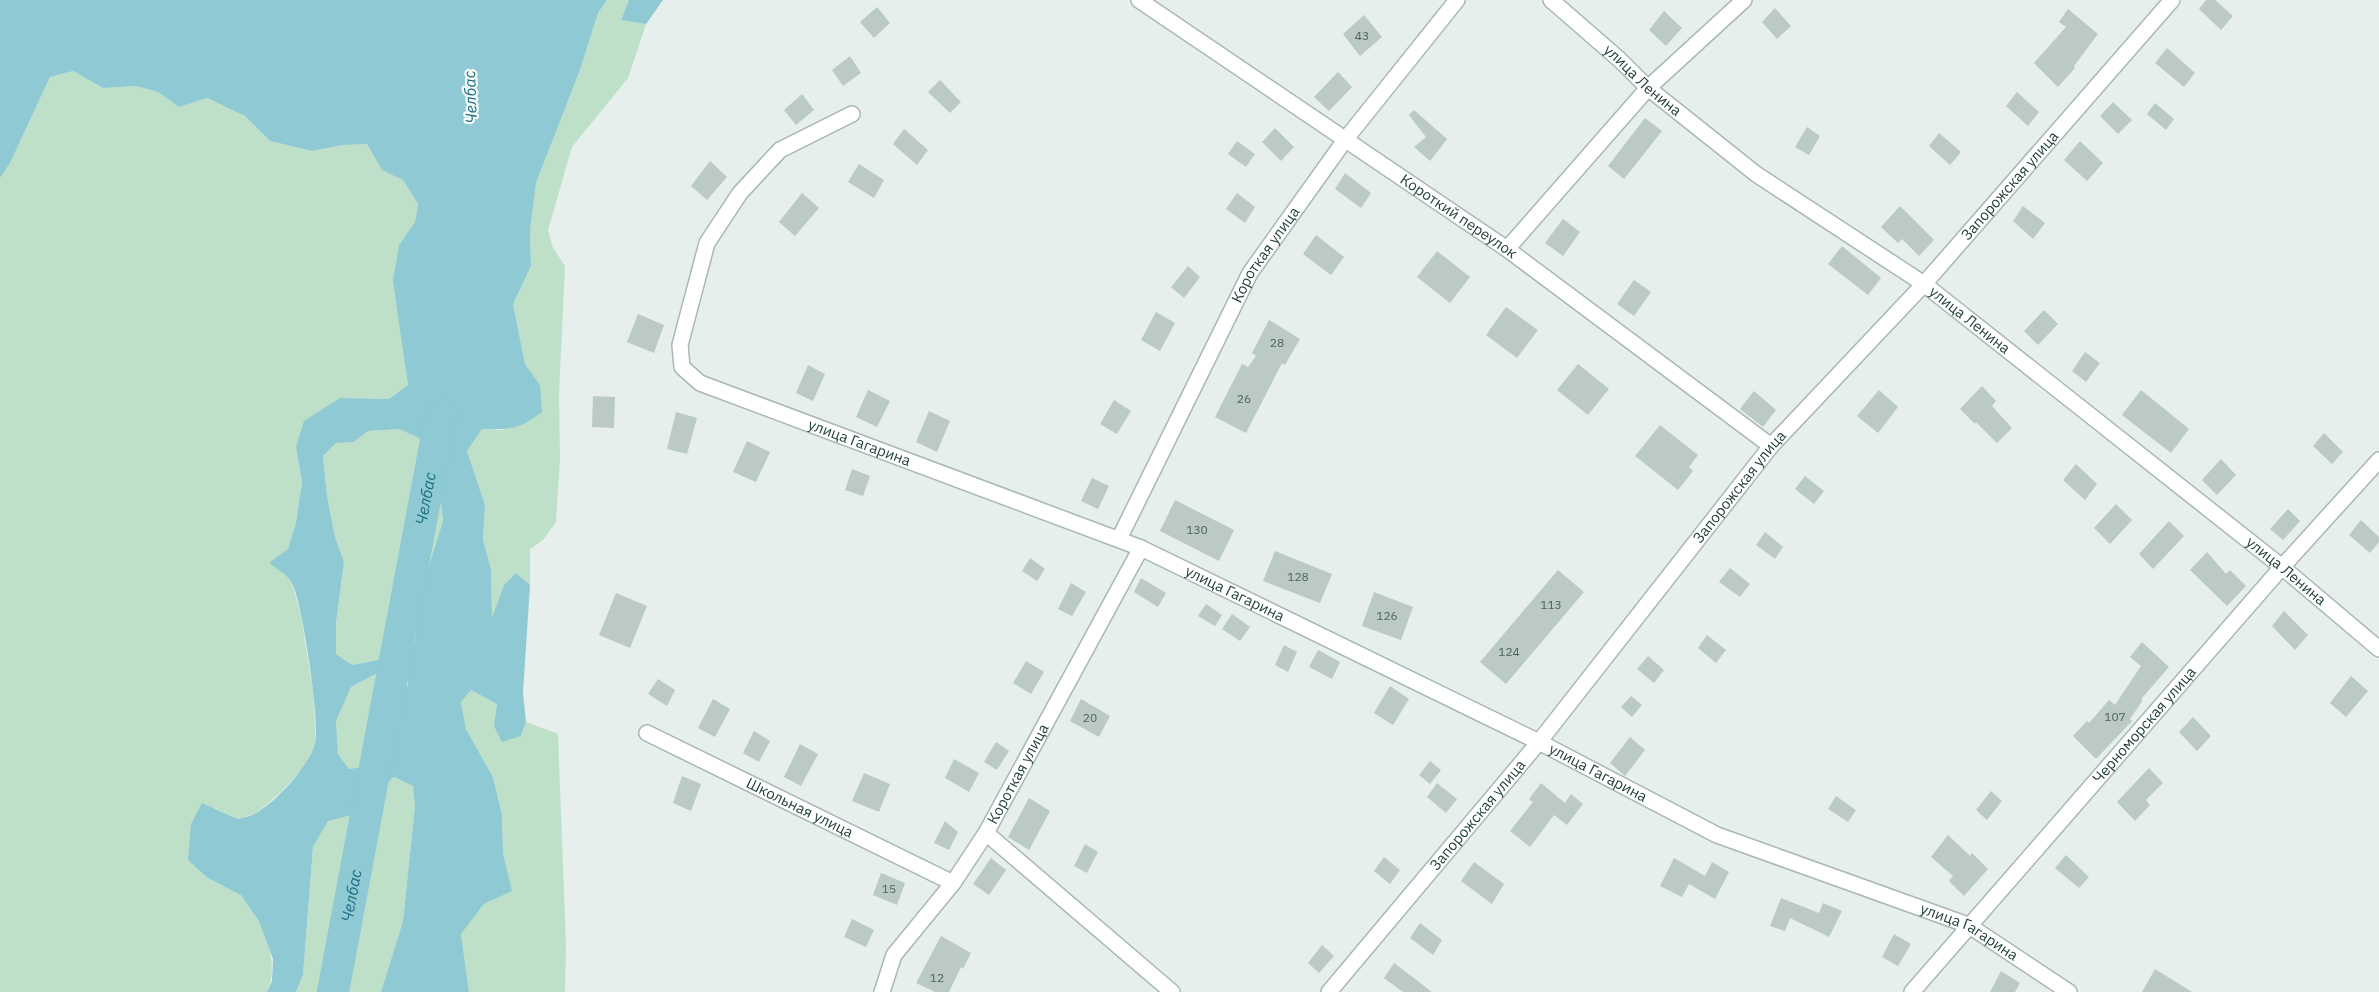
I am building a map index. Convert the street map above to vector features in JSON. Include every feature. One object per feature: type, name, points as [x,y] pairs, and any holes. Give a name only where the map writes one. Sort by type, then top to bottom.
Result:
[{"type":"street","name":"Короткий переулок","points":[[1139,0],[1507,249],[1771,446]]},
{"type":"street","name":"Короткая улица","points":[[1119,539],[1250,273],[1345,140],[1457,0]]},
{"type":"street","name":"улица Ленина","points":[[1552,0],[1620,60],[1648,88],[1756,174],[1924,284],[2282,567],[2379,649]]},
{"type":"street","points":[[1507,249],[1648,88],[1744,0]]},
{"type":"street","name":"Запорожская улица","points":[[1330,992],[1539,742],[1771,446],[1924,284],[2172,0]]},
{"type":"street","name":"улица Гагарина","points":[[852,114],[780,150],[740,193],[707,242],[680,346],[682,368],[700,383],[1141,548],[1539,742],[1717,835],[1968,925],[2069,992]]},
{"type":"street","name":"Черноморская улица","points":[[1912,992],[1968,925],[2282,567],[2379,460]]},
{"type":"street","name":"Короткая улица","points":[[882,992],[894,956],[952,883],[986,833],[1141,548]]},
{"type":"street","name":"Школьная улица","points":[[647,733],[952,883]]},
{"type":"street","points":[[986,833],[1172,992]]},
{"type":"green space","points":[[607,0],[629,0],[621,20],[646,24],[628,78],[572,147],[548,230],[553,248],[565,266],[559,394],[560,459],[556,522],[543,540],[530,549],[530,585],[516,573],[504,585],[492,620],[491,569],[483,540],[485,505],[467,451],[482,429],[503,430],[540,385],[525,364],[513,304],[531,266],[530,231],[536,183],[580,70],[598,13]]},
{"type":"green space","points":[[73,71],[103,88],[136,86],[158,92],[179,107],[207,98],[245,116],[270,141],[312,151],[343,145],[367,144],[382,169],[403,180],[418,204],[415,222],[399,245],[401,332],[408,385],[389,399],[340,398],[296,447],[302,482],[296,523],[288,549],[292,582],[301,617],[313,691],[316,743],[304,767],[280,793],[256,813],[238,819],[215,808],[208,878],[239,893],[257,917],[268,942],[271,955],[271,980],[267,992],[0,992],[0,178],[10,163],[50,77]]},
{"type":"green space","points":[[399,429],[427,442],[437,467],[443,521],[419,597],[415,643],[384,659],[352,665],[336,654],[336,623],[344,562],[335,537],[327,496],[323,456],[336,443],[354,442],[368,431]]},
{"type":"green space","points":[[387,668],[408,670],[408,685],[393,699],[400,722],[388,754],[369,766],[349,769],[338,754],[336,721],[351,687]]},
{"type":"green space","points":[[471,690],[497,704],[494,726],[521,736],[526,722],[558,734],[566,946],[565,992],[469,992],[461,934],[484,904],[511,891],[503,854],[502,815],[493,777],[466,729],[461,702]]},
{"type":"green space","points":[[394,777],[413,786],[415,806],[403,921],[381,992],[296,992],[303,975],[313,847],[328,821],[356,814],[374,794]]},
{"type":"water","points":[[0,0],[607,0],[598,13],[580,70],[536,183],[530,231],[531,266],[513,304],[525,364],[540,385],[542,412],[527,422],[514,427],[482,429],[467,451],[485,505],[483,540],[491,569],[492,618],[504,585],[516,573],[530,585],[523,693],[526,722],[521,736],[502,742],[494,726],[497,704],[471,690],[461,702],[466,729],[493,777],[502,815],[503,854],[512,891],[484,904],[461,934],[469,992],[381,992],[403,921],[415,806],[413,786],[394,777],[374,794],[356,814],[328,821],[313,847],[303,975],[296,992],[267,992],[272,981],[273,959],[259,921],[241,895],[208,878],[188,860],[191,824],[202,803],[238,819],[254,814],[264,808],[291,783],[306,763],[315,744],[313,690],[301,613],[292,583],[288,577],[269,563],[288,549],[296,523],[302,482],[296,447],[304,421],[340,398],[389,399],[408,385],[393,281],[399,245],[415,222],[418,204],[403,180],[382,170],[367,144],[343,145],[312,151],[270,141],[245,116],[207,98],[179,107],[158,92],[136,86],[103,88],[73,71],[50,77],[10,163],[0,178]],"holes":[[[399,429],[427,442],[437,467],[443,521],[419,597],[415,643],[384,659],[352,665],[336,654],[336,623],[344,562],[335,537],[327,496],[323,456],[336,443],[354,442],[368,431]],[[387,668],[408,670],[408,685],[393,699],[400,722],[388,754],[369,766],[349,769],[338,754],[336,721],[351,687]]]},
{"type":"water","points":[[629,0],[663,0],[646,24],[621,20]]},
{"type":"building","points":[[2206,0],[2215,0],[2233,16],[2221,30],[2199,9]]},
{"type":"building","points":[[877,7],[890,23],[874,38],[860,22]]},
{"type":"building","points":[[1775,8],[1791,26],[1777,39],[1762,22]]},
{"type":"building","points":[[2068,9],[2098,34],[2074,66],[2075,68],[2058,87],[2034,63],[2066,27],[2059,22]]},
{"type":"building","points":[[1664,11],[1682,28],[1666,46],[1649,30]]},
{"type":"building","points":[[1364,15],[1382,37],[1360,56],[1343,34]]},
{"type":"building","points":[[2167,48],[2195,73],[2184,87],[2155,63]]},
{"type":"building","points":[[850,56],[861,73],[843,86],[832,70]]},
{"type":"building","points":[[1338,72],[1352,87],[1329,111],[1314,97]]},
{"type":"building","points":[[940,80],[961,102],[950,113],[928,92]]},
{"type":"building","points":[[2017,92],[2039,112],[2028,126],[2006,106]]},
{"type":"building","points":[[802,94],[814,110],[796,125],[784,110]]},
{"type":"building","points":[[2113,102],[2132,120],[2118,134],[2100,116]]},
{"type":"building","points":[[2155,103],[2174,119],[2166,130],[2147,114]]},
{"type":"building","points":[[1414,110],[1447,139],[1430,161],[1414,147],[1426,137],[1409,115]]},
{"type":"building","points":[[1645,118],[1662,131],[1624,179],[1608,166]]},
{"type":"building","points":[[1807,127],[1820,136],[1809,155],[1795,147]]},
{"type":"building","points":[[1275,128],[1294,147],[1281,161],[1262,142]]},
{"type":"building","points":[[904,129],[928,150],[917,165],[893,144]]},
{"type":"building","points":[[1939,133],[1961,152],[1950,165],[1929,146]]},
{"type":"building","points":[[1237,141],[1255,154],[1246,167],[1228,154]]},
{"type":"building","points":[[2080,141],[2103,163],[2087,181],[2064,160]]},
{"type":"building","points":[[710,161],[727,177],[707,200],[691,186]]},
{"type":"building","points":[[859,164],[884,180],[874,198],[848,182]]},
{"type":"building","points":[[1345,173],[1371,193],[1361,208],[1335,189]]},
{"type":"building","points":[[802,193],[819,208],[795,236],[779,222]]},
{"type":"building","points":[[1237,193],[1255,207],[1245,223],[1226,209]]},
{"type":"building","points":[[1900,206],[1934,240],[1919,256],[1902,239],[1898,243],[1881,227]]},
{"type":"building","points":[[2023,206],[2045,223],[2033,239],[2013,221]]},
{"type":"building","points":[[1563,219],[1580,232],[1563,256],[1545,243]]},
{"type":"building","points":[[1316,235],[1344,257],[1331,275],[1303,254]]},
{"type":"building","points":[[1842,246],[1881,278],[1868,295],[1828,264]]},
{"type":"building","points":[[1437,251],[1470,277],[1450,303],[1417,277]]},
{"type":"building","points":[[1188,266],[1200,277],[1184,298],[1171,287]]},
{"type":"building","points":[[1634,280],[1651,292],[1634,316],[1617,304]]},
{"type":"building","points":[[1506,307],[1538,330],[1517,358],[1486,335]]},
{"type":"building","points":[[2044,310],[2058,324],[2038,345],[2024,331]]},
{"type":"building","points":[[1156,312],[1175,323],[1160,351],[1141,340]]},
{"type":"building","points":[[638,314],[664,325],[654,353],[627,342]]},
{"type":"building","points":[[1269,320],[1300,339],[1285,365],[1282,363],[1246,433],[1215,417],[1242,364],[1248,367],[1256,356],[1252,353]]},
{"type":"building","points":[[2085,352],[2100,363],[2086,382],[2072,371]]},
{"type":"building","points":[[1578,364],[1609,389],[1588,415],[1557,390]]},
{"type":"building","points":[[808,365],[825,374],[813,401],[796,393]]},
{"type":"building","points":[[1982,386],[1996,401],[1992,406],[2012,428],[1997,443],[1960,409]]},
{"type":"building","points":[[868,390],[890,401],[877,427],[856,417]]},
{"type":"building","points":[[1879,390],[1898,407],[1878,433],[1857,416]]},
{"type":"building","points":[[2141,390],[2189,429],[2171,453],[2122,415]]},
{"type":"building","points":[[1754,391],[1776,410],[1763,427],[1740,409]]},
{"type":"building","points":[[593,396],[615,397],[614,428],[592,427]]},
{"type":"building","points":[[1114,400],[1131,411],[1117,434],[1100,424]]},
{"type":"building","points":[[929,411],[950,421],[937,452],[916,442]]},
{"type":"building","points":[[676,412],[697,418],[687,454],[667,449]]},
{"type":"building","points":[[1660,425],[1698,455],[1689,467],[1693,471],[1678,490],[1635,456]]},
{"type":"building","points":[[2324,433],[2343,452],[2332,464],[2313,446]]},
{"type":"building","points":[[747,441],[770,452],[756,482],[733,472]]},
{"type":"building","points":[[2221,459],[2236,475],[2217,495],[2202,480]]},
{"type":"building","points":[[2076,464],[2097,484],[2085,500],[2063,480]]},
{"type":"building","points":[[852,469],[870,476],[863,496],[845,490]]},
{"type":"building","points":[[1805,476],[1824,491],[1814,504],[1795,489]]},
{"type":"building","points":[[1092,478],[1109,486],[1098,509],[1081,501]]},
{"type":"building","points":[[1175,500],[1234,530],[1219,561],[1160,531]]},
{"type":"building","points":[[2116,504],[2132,520],[2110,544],[2094,528]]},
{"type":"building","points":[[2288,509],[2300,521],[2283,540],[2270,529]]},
{"type":"building","points":[[2361,520],[2379,537],[2379,542],[2370,553],[2349,535]]},
{"type":"building","points":[[2169,521],[2184,536],[2153,569],[2139,554]]},
{"type":"building","points":[[1765,532],[1783,547],[1775,559],[1756,545]]},
{"type":"building","points":[[1275,551],[1332,574],[1320,603],[1263,581]]},
{"type":"building","points":[[2207,552],[2226,574],[2230,570],[2246,586],[2227,606],[2190,570]]},
{"type":"building","points":[[1030,558],[1045,569],[1037,581],[1022,571]]},
{"type":"building","points":[[1730,568],[1750,584],[1740,597],[1719,582]]},
{"type":"building","points":[[1558,570],[1584,592],[1506,684],[1480,662]]},
{"type":"building","points":[[1141,578],[1166,593],[1158,607],[1134,592]]},
{"type":"building","points":[[1071,583],[1086,592],[1072,616],[1058,609]]},
{"type":"building","points":[[1374,592],[1413,607],[1401,640],[1362,626]]},
{"type":"building","points":[[616,593],[647,606],[630,648],[599,635]]},
{"type":"building","points":[[1206,604],[1222,615],[1215,626],[1198,616]]},
{"type":"building","points":[[2284,611],[2308,635],[2295,650],[2272,626]]},
{"type":"building","points":[[1232,614],[1250,627],[1240,641],[1222,629]]},
{"type":"building","points":[[1707,635],[1726,650],[1716,663],[1698,648]]},
{"type":"building","points":[[2142,642],[2169,667],[2141,699],[2143,700],[2130,719],[2132,721],[2096,759],[2073,736],[2087,721],[2089,723],[2109,700],[2115,705],[2141,666],[2130,657]]},
{"type":"building","points":[[1284,645],[1297,652],[1288,672],[1275,665]]},
{"type":"building","points":[[1318,650],[1340,662],[1332,679],[1309,667]]},
{"type":"building","points":[[1648,656],[1664,670],[1654,683],[1637,669]]},
{"type":"building","points":[[1026,661],[1044,672],[1031,694],[1013,683]]},
{"type":"building","points":[[2351,676],[2368,691],[2346,717],[2330,703]]},
{"type":"building","points":[[658,679],[675,690],[667,706],[648,694]]},
{"type":"building","points":[[1390,686],[1409,699],[1393,725],[1374,713]]},
{"type":"building","points":[[1631,696],[1642,705],[1632,717],[1621,707]]},
{"type":"building","points":[[713,699],[730,709],[715,737],[698,728]]},
{"type":"building","points":[[1081,699],[1110,716],[1099,737],[1070,721]]},
{"type":"building","points":[[2193,717],[2211,736],[2197,751],[2179,732]]},
{"type":"building","points":[[754,731],[770,741],[759,762],[743,753]]},
{"type":"building","points":[[1630,737],[1645,750],[1625,776],[1610,763]]},
{"type":"building","points":[[996,742],[1009,751],[997,770],[984,762]]},
{"type":"building","points":[[800,744],[818,754],[801,786],[784,777]]},
{"type":"building","points":[[954,759],[979,773],[969,792],[945,778]]},
{"type":"building","points":[[1430,761],[1441,770],[1430,784],[1419,775]]},
{"type":"building","points":[[2149,768],[2163,783],[2146,800],[2150,805],[2135,821],[2117,802]]},
{"type":"building","points":[[864,773],[890,784],[879,812],[852,801]]},
{"type":"building","points":[[682,776],[701,784],[691,811],[673,803]]},
{"type":"building","points":[[1437,783],[1457,799],[1446,813],[1427,797]]},
{"type":"building","points":[[1541,783],[1565,803],[1571,794],[1583,804],[1567,825],[1554,815],[1530,847],[1510,831],[1533,802],[1529,799]]},
{"type":"building","points":[[1991,791],[2002,801],[1987,820],[1976,810]]},
{"type":"building","points":[[1836,796],[1856,810],[1848,822],[1828,809]]},
{"type":"building","points":[[1029,798],[1050,811],[1029,850],[1008,837]]},
{"type":"building","points":[[945,821],[958,832],[949,850],[934,843]]},
{"type":"building","points":[[1948,835],[1970,856],[1972,853],[1988,869],[1964,896],[1949,881],[1953,876],[1931,857]]},
{"type":"building","points":[[1085,844],[1098,852],[1087,873],[1074,866]]},
{"type":"building","points":[[2066,855],[2089,877],[2079,888],[2055,868]]},
{"type":"building","points":[[1384,857],[1400,870],[1390,884],[1374,871]]},
{"type":"building","points":[[991,858],[1006,870],[989,895],[973,884]]},
{"type":"building","points":[[1674,858],[1705,876],[1712,862],[1729,872],[1715,899],[1689,884],[1682,897],[1660,886]]},
{"type":"building","points":[[1474,862],[1504,884],[1492,904],[1461,881]]},
{"type":"building","points":[[881,873],[905,883],[897,905],[873,895]]},
{"type":"building","points":[[1781,898],[1819,913],[1823,903],[1842,911],[1829,937],[1790,918],[1785,931],[1770,926]]},
{"type":"building","points":[[852,919],[874,930],[866,947],[844,937]]},
{"type":"building","points":[[1420,923],[1442,940],[1433,955],[1410,938]]},
{"type":"building","points":[[1894,934],[1911,944],[1898,966],[1882,957]]},
{"type":"building","points":[[941,936],[971,953],[963,969],[961,967],[949,992],[935,992],[916,983]]},
{"type":"building","points":[[1322,945],[1334,956],[1319,973],[1308,963]]},
{"type":"building","points":[[1394,963],[1432,992],[1403,992],[1384,978]]},
{"type":"building","points":[[2155,969],[2192,992],[2142,992]]},
{"type":"building","points":[[2001,971],[2020,983],[2015,992],[1990,992]]},
{"type":"waterway","name":"Челбас","points":[[333,992],[441,414]]}]
